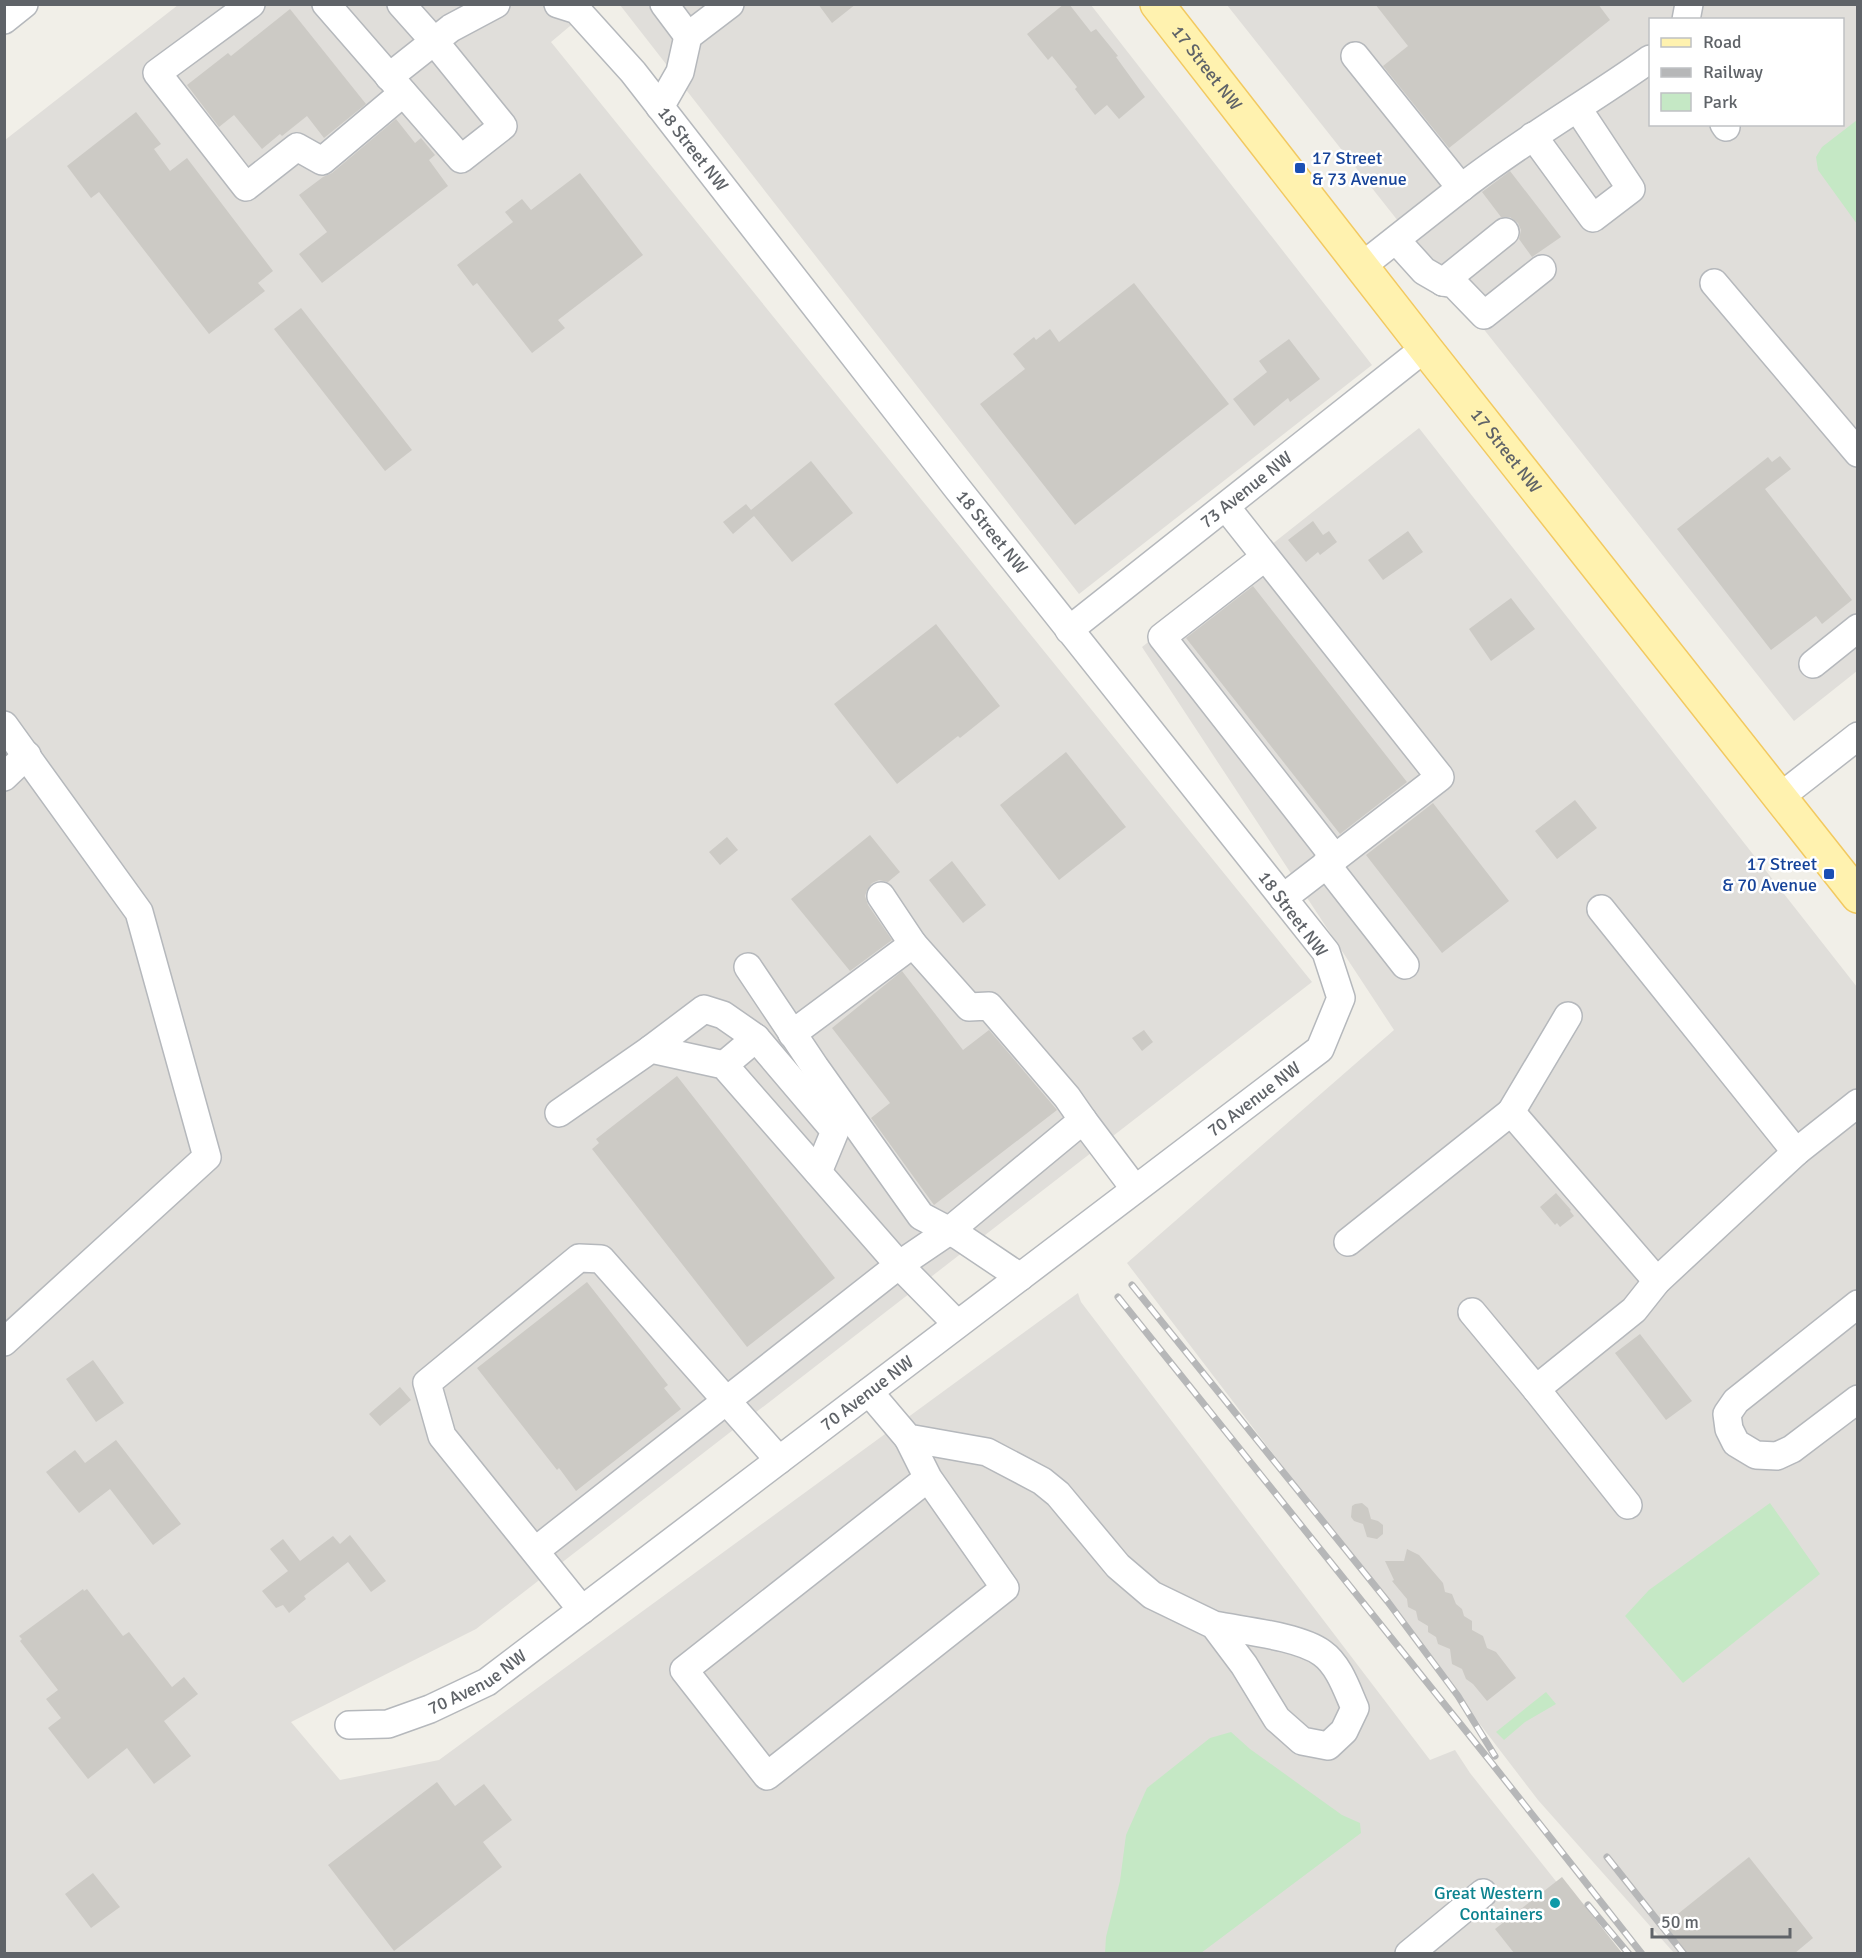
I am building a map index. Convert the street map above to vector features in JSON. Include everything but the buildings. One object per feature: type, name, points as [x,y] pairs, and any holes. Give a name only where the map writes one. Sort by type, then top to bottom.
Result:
[{"type":"main road","name":"17 Street NW","points":[[1157,4],[1857,896]]},
{"type":"street","points":[[4,20],[24,4]]},
{"type":"street","points":[[251,4],[157,73],[246,187],[297,147],[322,161],[396,85],[434,41],[451,28],[496,4]]},
{"type":"street","points":[[326,4],[461,159],[503,126],[401,4]]},
{"type":"street","name":"18 Street NW","points":[[558,4],[577,10],[633,72],[1070,630],[1326,952],[1341,998]]},
{"type":"street","points":[[664,4],[688,36]]},
{"type":"street","points":[[660,107],[681,72],[688,36],[730,4]]},
{"type":"street","points":[[1355,56],[1461,188]]},
{"type":"street","points":[[1362,266],[1461,188],[1533,136],[1578,109],[1649,60]]},
{"type":"street","points":[[1533,136],[1593,218],[1631,189],[1578,109]]},
{"type":"street","points":[[1443,282],[1505,232]]},
{"type":"street","points":[[1396,240],[1424,271],[1443,282],[1454,284],[1484,315],[1542,269]]},
{"type":"street","points":[[1714,283],[1857,453]]},
{"type":"street","name":"73 Avenue NW","points":[[1070,630],[1425,348]]},
{"type":"street","points":[[1226,507],[1440,777],[1283,898]]},
{"type":"street","points":[[1265,556],[1162,637],[1405,965]]},
{"type":"street","points":[[1813,664],[1857,628]]},
{"type":"street","points":[[4,725],[139,912],[207,1157],[4,1342]]},
{"type":"street","points":[[1780,797],[1857,736]]},
{"type":"street","points":[[4,777],[27,755]]},
{"type":"street","points":[[881,896],[914,945],[969,1006],[989,1006],[1067,1097],[1135,1189]]},
{"type":"street","points":[[1601,909],[1796,1152]]},
{"type":"street","points":[[792,1034],[914,945]]},
{"type":"street","points":[[748,967],[792,1034],[921,1216],[959,1236],[1020,1277]]},
{"type":"street","name":"70 Avenue NW","points":[[349,1725],[388,1724],[430,1709],[487,1682],[1320,1049],[1341,998]]},
{"type":"street","points":[[559,1113],[704,1010],[723,1015],[756,1038],[835,1131],[818,1172]]},
{"type":"street","points":[[1348,1242],[1511,1112],[1568,1016]]},
{"type":"street","points":[[724,1065],[756,1038]]},
{"type":"street","points":[[651,1049],[724,1065],[899,1265],[957,1324]]},
{"type":"street","points":[[1536,1389],[1634,1310],[1657,1281],[1796,1152],[1857,1103]]},
{"type":"street","points":[[1511,1112],[1657,1281]]},
{"type":"street","points":[[535,1551],[899,1265],[949,1231],[1083,1120]]},
{"type":"street","points":[[582,1610],[442,1436],[426,1383],[579,1258],[601,1259],[779,1460]]},
{"type":"street","points":[[1857,1304],[1736,1401],[1727,1414],[1729,1429],[1736,1443],[1756,1455],[1777,1456],[1792,1449],[1857,1399]]},
{"type":"street","points":[[1472,1312],[1628,1505]]},
{"type":"street","points":[[869,1392],[908,1438],[928,1478],[1005,1588],[767,1776],[684,1670],[928,1478]]},
{"type":"street","points":[[908,1438],[987,1452],[1042,1481],[1058,1494],[1118,1566],[1152,1595],[1214,1625],[1304,1643],[1324,1654],[1341,1675],[1355,1708],[1344,1731],[1328,1746],[1302,1740],[1277,1719],[1244,1665],[1214,1625]]},
{"type":"street","points":[[1409,1953],[1483,1893]]},
{"type":"shaded area","points":[[178,5],[595,5],[551,42],[1312,982],[476,1629],[291,1722],[340,1780],[439,1760],[1078,1293],[1081,1302],[1430,1760],[1455,1750],[1470,1773],[1613,1953],[5,1954],[5,140]]},
{"type":"shaded area","points":[[620,5],[1091,5],[1372,365],[1079,594]]},
{"type":"shaded area","points":[[1227,5],[1857,5],[1857,671],[1794,721]]},
{"type":"shaded area","points":[[1419,428],[1857,987],[1857,1953],[1674,1953],[1538,1800],[1127,1263],[1394,1030],[1142,647]]},
{"type":"green space","points":[[1857,120],[1857,224],[1818,170],[1816,157],[1822,147]]},
{"type":"green space","points":[[1770,1503],[1820,1574],[1683,1683],[1625,1616],[1649,1590]]},
{"type":"green space","points":[[1546,1692],[1556,1704],[1525,1722],[1504,1740],[1496,1732]]},
{"type":"green space","points":[[1231,1732],[1250,1749],[1342,1815],[1360,1823],[1361,1833],[1201,1953],[1105,1953],[1106,1937],[1120,1881],[1126,1835],[1147,1788],[1210,1738]]},
{"type":"railway","points":[[1132,1285],[1388,1602],[1458,1696],[1495,1756]]},
{"type":"railway","points":[[1118,1297],[1642,1954]]},
{"type":"railway","points":[[1607,1857],[1684,1954]]},
{"type":"railway","points":[[1588,1905],[1629,1954]]},
{"type":"place","name":"17 Street & 73 Avenue","points":[[1300,168]]},
{"type":"place","name":"17 Street & 70 Avenue","points":[[1829,874]]},
{"type":"place","name":"Great Western Containers","points":[[1555,1903]]}]
